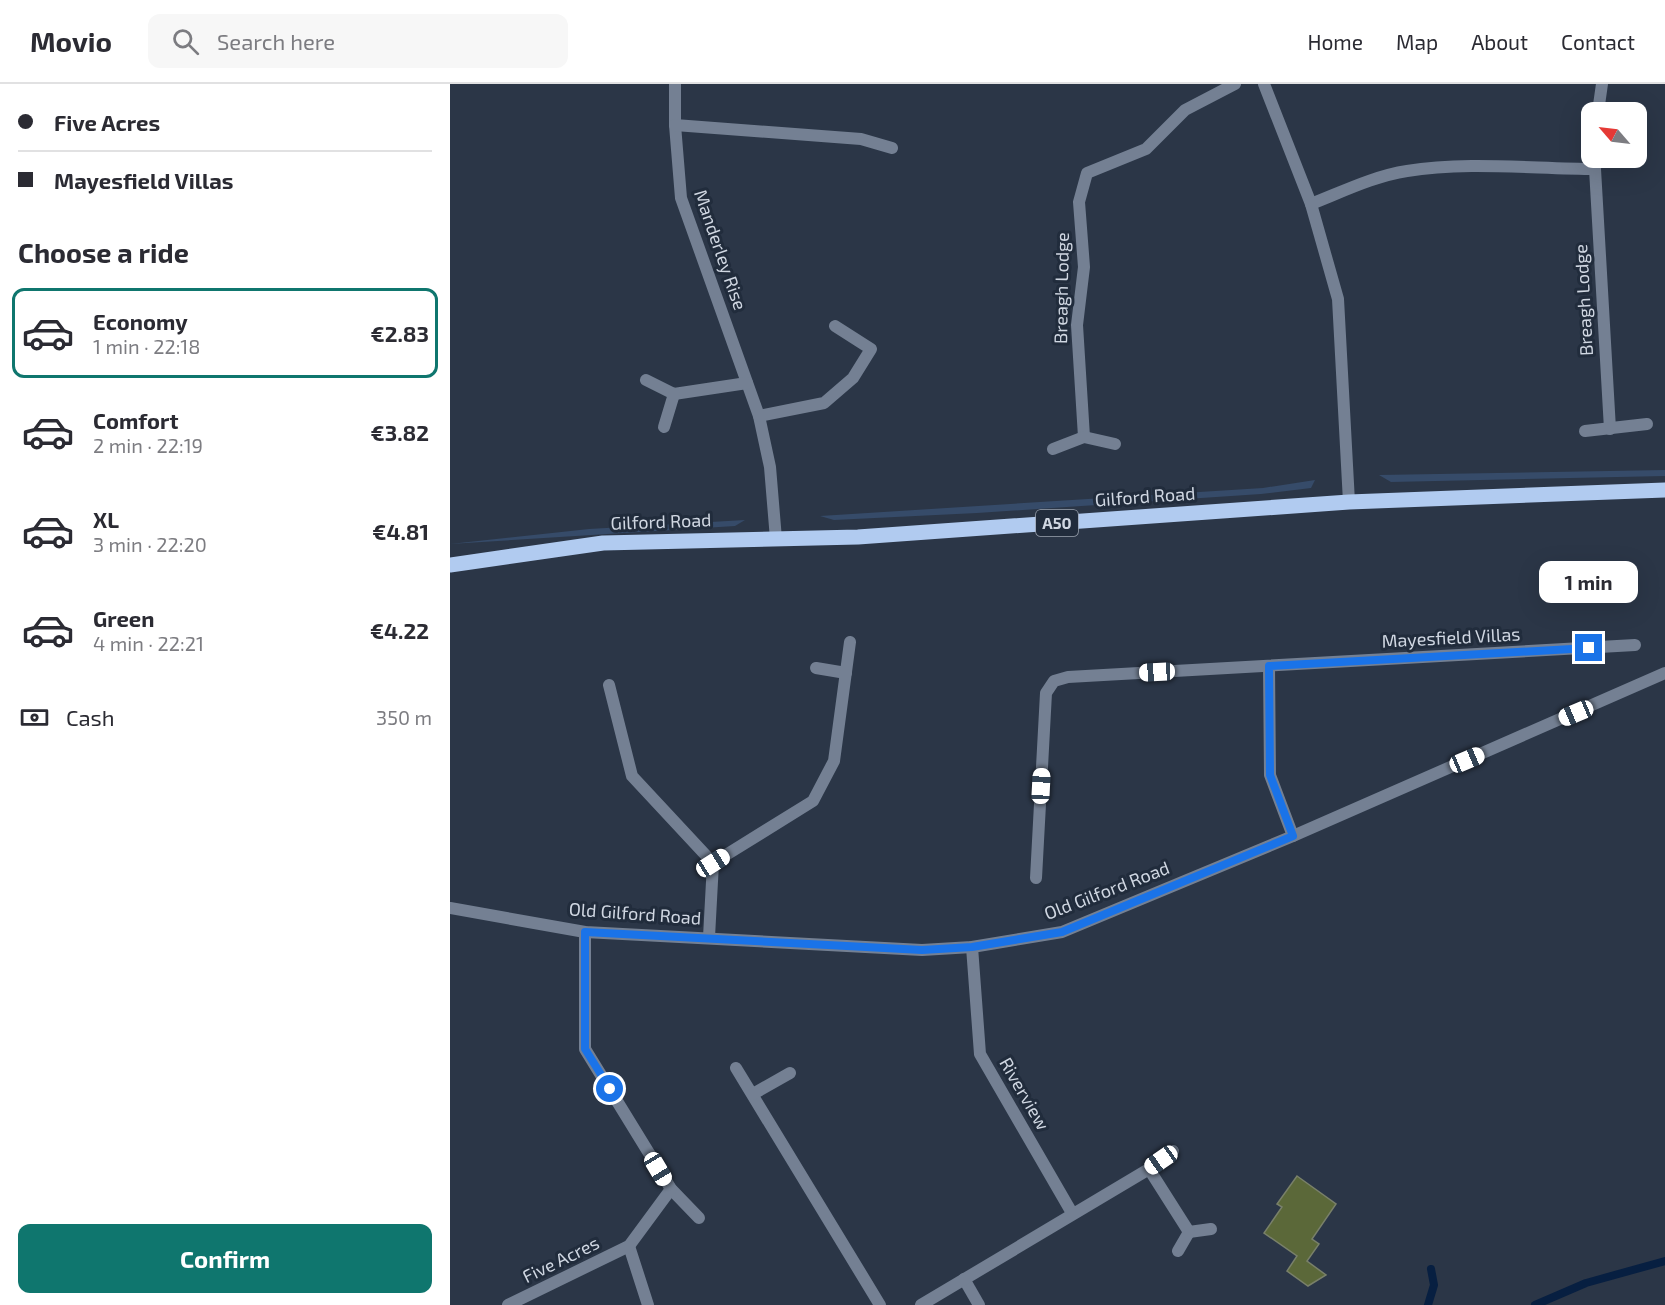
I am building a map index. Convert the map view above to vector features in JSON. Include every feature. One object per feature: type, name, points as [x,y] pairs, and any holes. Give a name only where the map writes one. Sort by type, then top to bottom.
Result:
[{"type":"main road","name":"Gilford Road","points":[[450,565],[603,543],[858,537],[1348,502],[1665,490]]},
{"type":"street","name":"Manderley Rise","points":[[675,84],[675,125],[681,198],[759,416],[770,467],[776,539]]},
{"type":"street","name":"Breagh Lodge","points":[[1084,436],[1077,325],[1084,267],[1079,202],[1086,173],[1146,150],[1185,110],[1235,84]]},
{"type":"street","points":[[1264,84],[1311,204],[1338,299],[1348,502]]},
{"type":"street","points":[[1599,102],[1602,84]]},
{"type":"street","points":[[675,125],[861,139],[892,148]]},
{"type":"street","name":"Breagh Lodge","points":[[1311,204],[1364,182],[1406,171],[1581,164]]},
{"type":"street","name":"Breagh Lodge","points":[[1595,168],[1610,429]]},
{"type":"street","points":[[759,416],[824,403],[853,378],[871,350],[835,326]]},
{"type":"street","points":[[646,380],[674,394],[747,383]]},
{"type":"street","points":[[664,427],[674,394]]},
{"type":"street","points":[[1585,431],[1647,424]]},
{"type":"street","points":[[1053,449],[1084,436],[1115,444]]},
{"type":"street","points":[[713,863],[813,801],[834,761],[850,642]]},
{"type":"street","name":"Mayesfield Villas","points":[[1036,879],[1046,693],[1054,681],[1068,676],[1635,645]]},
{"type":"street","points":[[1269,666],[1270,775],[1293,836]]},
{"type":"street","points":[[816,668],[846,673]]},
{"type":"street","name":"Old Gilford Road","points":[[450,908],[585,932],[922,950],[972,947],[1062,932],[1293,836],[1665,673]]},
{"type":"street","points":[[609,686],[633,776],[713,863],[709,937]]},
{"type":"street","points":[[585,932],[585,1049],[671,1189],[699,1218]]},
{"type":"street","name":"Riverview","points":[[972,947],[980,1054],[1072,1213]]},
{"type":"street","points":[[736,1068],[880,1305]]},
{"type":"street","points":[[753,1094],[790,1073]]},
{"type":"street","points":[[921,1305],[1149,1169],[1173,1151]]},
{"type":"street","points":[[1149,1169],[1189,1232]]},
{"type":"street","name":"Five Acres","points":[[508,1305],[629,1246],[671,1189]]},
{"type":"street","points":[[1189,1232],[1211,1229]]},
{"type":"street","points":[[1178,1251],[1189,1232]]},
{"type":"street","name":"Five Acres","points":[[629,1246],[648,1305]]},
{"type":"street","points":[[964,1279],[979,1305]]},
{"type":"shaded area","points":[[1665,470],[1665,476],[1391,482],[1379,475]]},
{"type":"shaded area","points":[[1315,480],[1311,488],[1261,494],[977,513],[834,520],[820,516],[1263,488]]},
{"type":"shaded area","points":[[745,520],[735,526],[450,544],[589,529]]},
{"type":"building","points":[[1297,1176],[1336,1204],[1312,1239],[1319,1244],[1307,1261],[1326,1275],[1308,1286],[1287,1271],[1297,1256],[1264,1233],[1282,1207],[1277,1204]]},
{"type":"waterway","points":[[1535,1305],[1586,1283],[1665,1261]]},
{"type":"waterway","points":[[1428,1305],[1434,1285],[1431,1269]]},
{"type":"route","points":[[610,1089],[585,1049],[585,932],[922,950],[972,947],[1062,932],[1293,836],[1270,775],[1269,666],[1589,648]]}]
